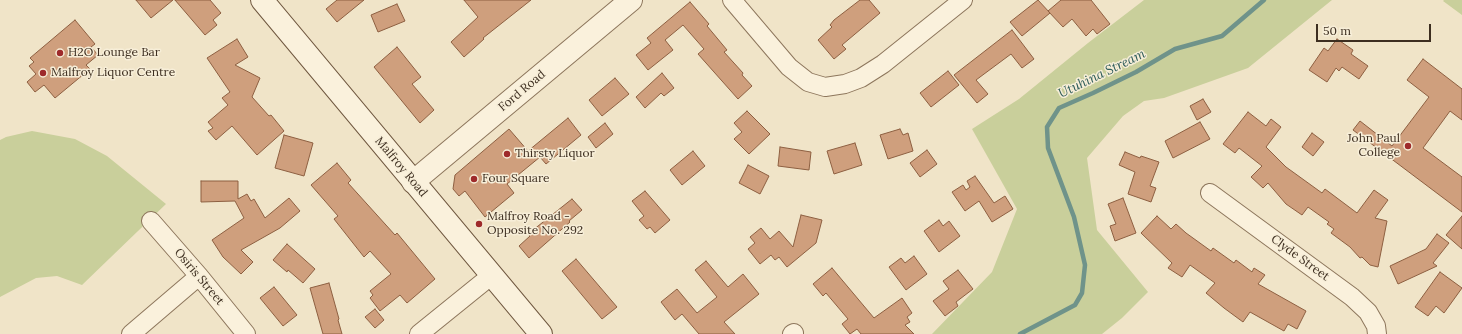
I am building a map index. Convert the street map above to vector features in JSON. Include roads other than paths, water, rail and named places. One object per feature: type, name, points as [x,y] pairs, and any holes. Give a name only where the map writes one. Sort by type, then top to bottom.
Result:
[{"type":"main road","name":"Malfroy Road","points":[[262,0],[541,334]]},
{"type":"main road","name":"Ford Road","points":[[413,182],[621,3]]},
{"type":"street","points":[[732,0],[789,67],[808,82],[826,87],[845,84],[861,78],[883,64],[964,0]]},
{"type":"street","name":"Clyde Street","points":[[1210,193],[1352,297],[1368,312],[1376,326],[1377,334]]},
{"type":"street","name":"Osiris Street","points":[[151,222],[199,276],[246,334]]},
{"type":"street","points":[[419,334],[492,275]]},
{"type":"street","points":[[131,334],[199,276]]},
{"type":"waterway","name":"Utuhina Stream","points":[[1020,334],[1075,305],[1082,293],[1085,265],[1074,217],[1048,148],[1047,127],[1059,108],[1136,72],[1175,49],[1222,36],[1264,0]]},
{"type":"place","name":"H2O Lounge Bar","points":[[60,53]]},
{"type":"place","name":"Malfroy Liquor Centre","points":[[43,73]]},
{"type":"place","name":"John Paul College","points":[[1408,146]]},
{"type":"place","name":"Thirsty Liquor","points":[[507,154]]},
{"type":"place","name":"Four Square","points":[[474,179]]},
{"type":"place","name":"Malfroy Road - Opposite No. 292","points":[[479,224]]}]
